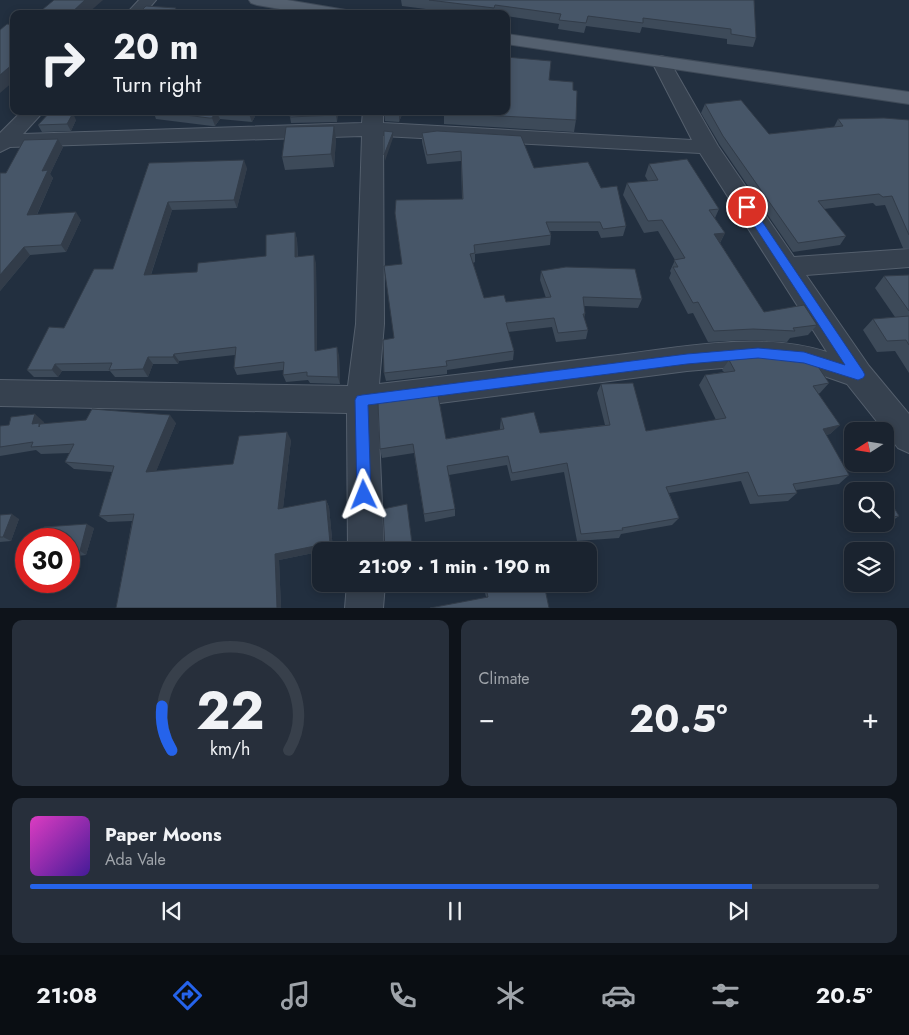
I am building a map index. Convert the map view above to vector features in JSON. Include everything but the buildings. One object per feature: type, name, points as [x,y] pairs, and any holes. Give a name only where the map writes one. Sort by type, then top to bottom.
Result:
[{"type":"main road","points":[[257,0],[316,10]]},
{"type":"main road","points":[[510,40],[909,98]]},
{"type":"street","points":[[138,10],[148,0]]},
{"type":"street","points":[[661,62],[707,146],[858,375],[909,438]]},
{"type":"street","points":[[1,143],[30,115]]},
{"type":"street","points":[[1,143],[373,120],[423,130],[590,142],[707,146]]},
{"type":"street","points":[[366,542],[362,400],[370,324],[373,120]]},
{"type":"street","points":[[788,267],[909,258]]},
{"type":"street","points":[[0,393],[362,400],[687,359],[758,353],[804,358],[858,375]]},
{"type":"street","points":[[364,608],[365,592]]},
{"type":"route","points":[[364,495],[362,400],[687,359],[758,353],[804,358],[858,375],[747,207]]}]
